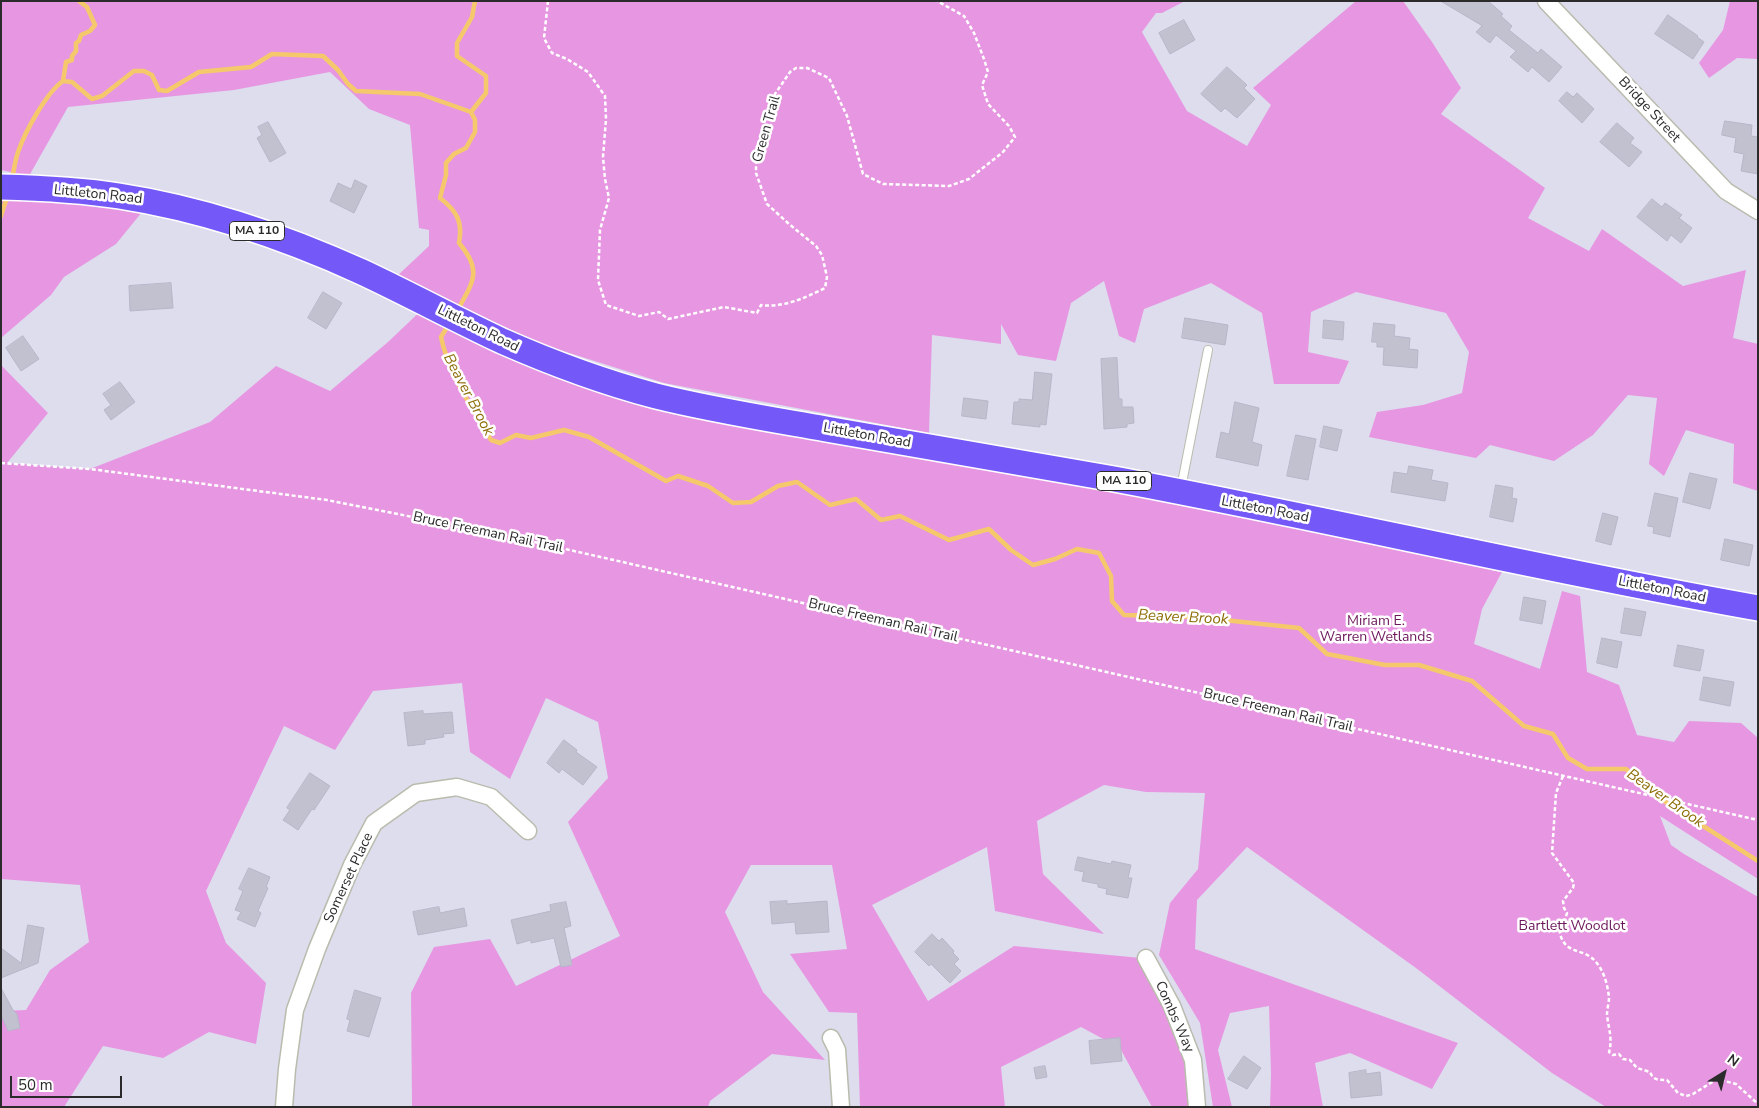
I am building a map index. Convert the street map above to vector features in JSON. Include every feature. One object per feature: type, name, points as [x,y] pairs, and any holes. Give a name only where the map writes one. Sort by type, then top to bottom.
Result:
[{"type":"main road","name":"Littleton Road","points":[[1,187],[115,195],[214,217],[324,256],[365,273],[496,338],[577,372],[659,396],[748,415],[1116,480],[1349,526],[1494,558],[1758,608]]},
{"type":"street","name":"Bridge Street","points":[[1546,1],[1726,191],[1758,211]]},
{"type":"street","name":"Somerset Place","points":[[284,1107],[295,1010],[352,865],[374,823],[416,793],[457,787],[492,797],[528,831]]},
{"type":"street","name":"Combs Way","points":[[1146,958],[1172,1006],[1193,1060],[1197,1107]]},
{"type":"street","points":[[832,1038],[837,1050],[841,1107]]},
{"type":"lane","points":[[1180,493],[1208,350]]},
{"type":"path","name":"Green Trail","points":[[548,1],[544,38],[552,53],[567,59],[588,72],[605,96],[606,119],[603,157],[609,198],[600,230],[598,280],[606,305],[639,316],[659,312],[668,319],[724,307],[757,313],[761,305],[774,307],[825,288],[827,277],[822,255],[816,246],[767,204],[756,173],[756,159],[759,149],[771,125],[775,94],[790,72],[796,68],[807,68],[828,78],[847,116],[863,174],[882,184],[949,186],[968,179],[1003,152],[1015,137],[1009,126],[988,104],[982,85],[988,72],[974,33],[964,16],[937,1]]},
{"type":"path","name":"Bruce Freeman Rail Trail","points":[[1,463],[90,469],[327,500],[508,536],[1758,820]]},
{"type":"path","points":[[1563,776],[1556,793],[1552,853],[1574,883],[1573,888],[1563,901],[1567,912],[1565,920],[1559,927],[1560,938],[1566,946],[1595,960],[1603,972],[1609,999],[1607,1011],[1612,1044],[1610,1052],[1613,1055],[1619,1054],[1623,1059],[1630,1060],[1637,1068],[1650,1072],[1656,1080],[1667,1080],[1678,1093],[1686,1096],[1693,1094],[1716,1079],[1736,1084],[1758,1104]]},
{"type":"green space","points":[[1,1],[1185,1],[1162,13],[1156,13],[1142,32],[1187,111],[1247,146],[1271,105],[1253,88],[1356,1],[1403,1],[1461,88],[1441,114],[1545,188],[1528,218],[1589,251],[1602,229],[1683,286],[1746,270],[1733,338],[1758,344],[1758,491],[1733,483],[1734,444],[1686,430],[1664,476],[1649,464],[1657,398],[1628,395],[1593,435],[1554,461],[1490,445],[1476,458],[1369,437],[1377,412],[1423,405],[1462,393],[1469,352],[1446,313],[1356,292],[1311,312],[1308,352],[1349,361],[1339,384],[1274,384],[1262,313],[1211,283],[1144,309],[1135,343],[1119,336],[1104,281],[1071,303],[1056,361],[1018,355],[1001,324],[1001,344],[932,335],[929,433],[664,383],[544,345],[396,277],[429,246],[429,230],[419,228],[410,125],[369,109],[330,72],[234,90],[68,107],[29,176],[1,170]]},
{"type":"green space","points":[[1730,1],[1758,1],[1758,59],[1737,58],[1709,78],[1699,63],[1723,30]]},
{"type":"green space","points":[[10,187],[151,201],[116,244],[64,277],[51,295],[1,338],[1,201],[6,201]]},
{"type":"green space","points":[[428,304],[577,372],[1494,558],[1491,570],[1502,572],[1482,609],[1474,644],[1540,669],[1562,591],[1580,596],[1587,672],[1619,685],[1637,735],[1674,742],[1689,721],[1741,723],[1758,738],[1758,879],[1660,816],[1671,845],[1758,897],[1758,1107],[1606,1107],[1552,1073],[1416,968],[1247,847],[1197,900],[1195,949],[1458,1043],[1432,1089],[1350,1053],[1315,1063],[1323,1107],[1270,1107],[1269,1006],[1230,1013],[1218,1050],[1232,1107],[1213,1107],[1200,1023],[1159,955],[1170,903],[1198,869],[1205,793],[1146,792],[1104,785],[1037,821],[1043,874],[1104,934],[995,911],[987,847],[872,905],[928,1001],[1014,946],[1141,958],[1172,1006],[1197,1107],[1152,1107],[1120,1048],[1081,1027],[1001,1067],[1005,1107],[860,1107],[857,1013],[829,1012],[790,954],[847,949],[832,865],[751,865],[725,912],[763,992],[825,1060],[772,1054],[710,1101],[708,1107],[412,1107],[411,993],[434,947],[490,939],[516,986],[620,936],[568,822],[608,778],[598,722],[546,698],[510,779],[470,752],[462,683],[373,691],[335,750],[284,726],[206,891],[226,943],[266,983],[256,1044],[209,1032],[163,1058],[103,1046],[64,1107],[1,1107],[1,1011],[26,1010],[50,970],[89,942],[80,885],[1,879],[1,365],[48,413],[7,463],[90,469],[210,422],[276,366],[330,391],[388,342]]},
{"type":"building","points":[[1441,1],[1488,1],[1503,14],[1501,16],[1512,26],[1509,30],[1538,53],[1541,49],[1562,67],[1549,82],[1532,67],[1528,72],[1510,57],[1516,51],[1496,35],[1490,43],[1476,32],[1482,26]]},
{"type":"building","points":[[1668,15],[1704,42],[1693,59],[1655,34]]},
{"type":"building","points":[[1184,20],[1195,40],[1170,54],[1159,33]]},
{"type":"building","points":[[1227,67],[1247,85],[1244,88],[1255,99],[1237,118],[1225,108],[1221,112],[1201,94]]},
{"type":"building","points":[[1567,92],[1573,97],[1577,93],[1594,109],[1582,123],[1559,101]]},
{"type":"building","points":[[1725,121],[1752,125],[1751,136],[1758,137],[1758,174],[1741,171],[1744,154],[1734,152],[1736,138],[1722,135]]},
{"type":"building","points":[[268,122],[286,153],[270,162],[257,138],[262,135],[258,127]]},
{"type":"building","points":[[1617,123],[1634,138],[1630,143],[1642,152],[1629,167],[1600,142]]},
{"type":"building","points":[[355,180],[367,186],[354,213],[330,201],[338,183],[351,189]]},
{"type":"building","points":[[1652,199],[1662,207],[1665,203],[1682,215],[1679,218],[1692,228],[1681,243],[1671,235],[1667,241],[1637,217]]},
{"type":"building","points":[[171,283],[173,308],[130,311],[129,286]]},
{"type":"building","points":[[323,292],[342,303],[326,329],[308,318]]},
{"type":"building","points":[[1185,318],[1228,325],[1225,345],[1182,338]]},
{"type":"building","points":[[1324,320],[1344,322],[1343,340],[1323,338]]},
{"type":"building","points":[[1374,323],[1395,325],[1394,336],[1410,338],[1409,349],[1418,350],[1417,368],[1383,365],[1384,347],[1377,347],[1377,342],[1372,342]]},
{"type":"building","points":[[23,336],[39,359],[21,371],[6,348]]},
{"type":"building","points":[[1117,358],[1119,399],[1122,399],[1122,407],[1133,407],[1134,423],[1127,424],[1127,427],[1104,429],[1101,359]]},
{"type":"building","points":[[1035,372],[1052,374],[1046,425],[1040,424],[1040,427],[1012,424],[1014,402],[1019,402],[1019,399],[1032,400]]},
{"type":"building","points":[[120,382],[135,402],[111,420],[104,410],[111,405],[103,394]]},
{"type":"building","points":[[964,398],[988,401],[986,419],[962,416]]},
{"type":"building","points":[[1235,402],[1259,408],[1252,442],[1262,445],[1258,466],[1216,457],[1221,432],[1229,434]]},
{"type":"building","points":[[1324,426],[1342,430],[1337,451],[1320,447]]},
{"type":"building","points":[[1296,435],[1316,439],[1308,480],[1287,476]]},
{"type":"building","points":[[1409,466],[1433,470],[1431,480],[1448,483],[1445,501],[1391,492],[1394,472],[1407,474]]},
{"type":"building","points":[[1690,473],[1717,479],[1710,509],[1683,502]]},
{"type":"building","points":[[1496,485],[1513,488],[1512,498],[1517,499],[1513,522],[1490,517]]},
{"type":"building","points":[[1655,493],[1678,498],[1670,537],[1653,533],[1654,527],[1648,526]]},
{"type":"building","points":[[1603,513],[1618,517],[1611,545],[1596,541]]},
{"type":"building","points":[[1725,539],[1753,545],[1749,566],[1721,560]]},
{"type":"building","points":[[1524,597],[1546,601],[1542,624],[1520,620]]},
{"type":"building","points":[[1625,608],[1646,612],[1641,636],[1621,633]]},
{"type":"building","points":[[1602,638],[1622,642],[1617,668],[1597,663]]},
{"type":"building","points":[[1678,645],[1704,650],[1700,671],[1674,666]]},
{"type":"building","points":[[1704,677],[1734,682],[1730,706],[1700,700]]},
{"type":"building","points":[[423,711],[423,714],[452,712],[454,733],[443,734],[444,737],[425,740],[425,744],[408,746],[404,713]]},
{"type":"building","points":[[564,740],[577,750],[576,752],[597,767],[583,785],[562,769],[559,773],[547,763]]},
{"type":"building","points":[[310,773],[330,786],[298,830],[283,820],[290,810],[287,808]]},
{"type":"building","points":[[1078,857],[1111,864],[1112,861],[1131,865],[1128,878],[1132,878],[1128,898],[1106,894],[1107,889],[1098,887],[1098,884],[1082,881],[1084,872],[1075,870]]},
{"type":"building","points":[[249,868],[270,877],[266,887],[268,888],[258,911],[261,913],[255,927],[237,919],[241,912],[235,910],[243,891],[239,889]]},
{"type":"building","points":[[787,901],[787,904],[827,901],[829,932],[796,934],[795,922],[772,924],[770,902]]},
{"type":"building","points":[[566,902],[571,926],[564,928],[572,965],[561,967],[554,938],[531,943],[531,940],[517,944],[511,920],[551,911],[550,905]]},
{"type":"building","points":[[439,907],[440,913],[464,908],[467,926],[418,935],[413,912]]},
{"type":"building","points":[[28,925],[44,928],[38,963],[1,978],[1,948],[21,963]]},
{"type":"building","points":[[932,934],[939,941],[942,938],[959,959],[954,964],[961,971],[950,983],[931,964],[929,966],[915,952]]},
{"type":"building","points":[[1,988],[17,1014],[20,1028],[8,1031],[1,1015]]},
{"type":"building","points":[[355,990],[381,998],[369,1037],[347,1031],[350,1020],[347,1019]]},
{"type":"building","points":[[1120,1038],[1122,1061],[1091,1064],[1089,1041]]},
{"type":"building","points":[[1244,1056],[1261,1068],[1247,1089],[1228,1079]]},
{"type":"building","points":[[1045,1066],[1047,1077],[1036,1079],[1034,1068]]},
{"type":"building","points":[[1366,1070],[1366,1074],[1380,1072],[1382,1095],[1351,1098],[1349,1073]]},
{"type":"waterway","points":[[63,81],[66,62],[72,60],[72,56],[76,51],[76,43],[81,35],[90,31],[95,25],[87,7],[79,1]]},
{"type":"waterway","points":[[471,112],[486,93],[486,76],[457,56],[457,43],[472,17],[475,1]]},
{"type":"waterway","name":"Beaver Brook","points":[[12,179],[18,152],[31,124],[43,103],[63,81],[72,82],[92,99],[102,96],[134,71],[144,71],[152,75],[159,90],[167,91],[199,72],[251,67],[272,54],[323,56],[356,91],[420,94],[471,112],[475,120],[475,132],[466,148],[454,154],[446,163],[446,175],[440,198],[455,212],[460,229],[459,243],[471,261],[473,269],[471,284],[457,311]]},
{"type":"waterway","name":"Beaver Brook","points":[[1,216],[8,194]]},
{"type":"waterway","name":"Beaver Brook","points":[[449,324],[441,337],[445,351],[455,378],[491,440],[500,443],[516,435],[531,438],[564,430],[589,437],[666,481],[678,476],[708,486],[733,503],[751,502],[778,486],[797,482],[830,505],[856,499],[881,520],[900,516],[949,540],[989,529],[1011,550],[1033,565],[1055,559],[1077,549],[1099,553],[1111,576],[1112,601],[1124,615],[1196,617],[1299,628],[1327,654],[1385,665],[1419,665],[1472,681],[1524,726],[1553,734],[1568,758],[1587,769],[1626,769],[1661,799],[1758,861]]},
{"type":"park label","name":"Miriam E. Warren Wetlands","points":[[1376,630]]},
{"type":"park label","name":"Bartlett Woodlot","points":[[1572,927]]}]
